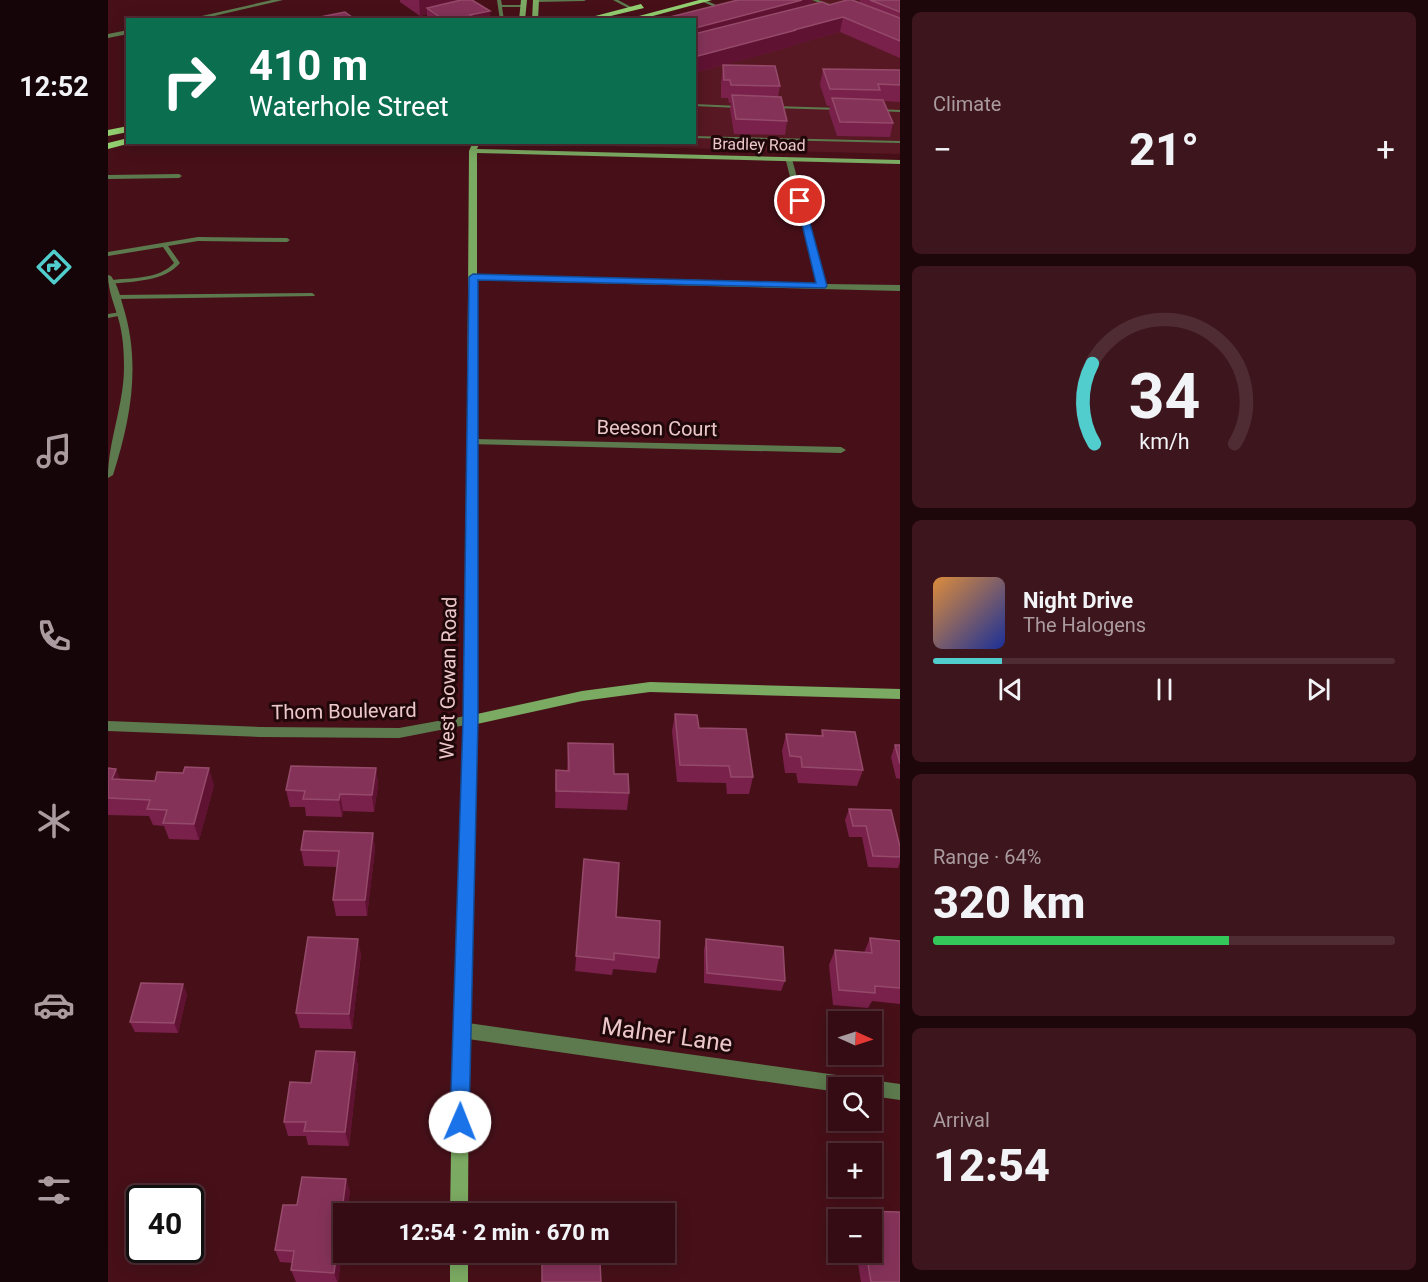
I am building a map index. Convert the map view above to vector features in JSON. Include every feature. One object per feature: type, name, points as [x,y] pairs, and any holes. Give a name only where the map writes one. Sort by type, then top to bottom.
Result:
[{"type":"main road","points":[[635,18],[706,1]]},
{"type":"main road","points":[[591,18],[653,3]]},
{"type":"main road","points":[[108,134],[126,130]]},
{"type":"main road","points":[[108,146],[126,142]]},
{"type":"street","points":[[196,18],[280,0]]},
{"type":"street","points":[[535,18],[536,0]]},
{"type":"street","points":[[522,18],[524,3]]},
{"type":"street","points":[[108,36],[126,32]]},
{"type":"street","name":"Bradley Road","points":[[475,147],[900,162]]},
{"type":"street","name":"West Gowan Road","points":[[459,1203],[461,1030],[471,720],[475,147]]},
{"type":"street","points":[[788,159],[822,286]]},
{"type":"street","points":[[473,277],[900,288]]},
{"type":"street","points":[[108,475],[118,446],[129,395],[126,334],[110,280]]},
{"type":"street","name":"Beeson Court","points":[[472,442],[841,450]]},
{"type":"street","name":"Thom Boulevard","points":[[108,726],[260,732],[399,733],[618,689],[650,687],[900,694]]},
{"type":"street","name":"Malner Lane","points":[[461,1030],[828,1082]]},
{"type":"street","name":"Malner Lane","points":[[882,1090],[900,1092]]},
{"type":"street","points":[[459,1263],[459,1282]]},
{"type":"lane","points":[[500,0],[502,18]]},
{"type":"lane","points":[[536,0],[584,0]]},
{"type":"lane","points":[[615,0],[631,8]]},
{"type":"lane","points":[[814,0],[833,0]]},
{"type":"lane","points":[[706,1],[726,10],[716,13]]},
{"type":"lane","points":[[825,1],[849,12]]},
{"type":"lane","points":[[499,6],[524,3]]},
{"type":"lane","points":[[824,12],[839,8]]},
{"type":"lane","points":[[422,18],[445,13]]},
{"type":"lane","points":[[696,105],[748,107]]},
{"type":"lane","points":[[770,107],[846,109]]},
{"type":"lane","points":[[868,110],[900,111]]},
{"type":"lane","points":[[696,137],[900,142]]},
{"type":"lane","points":[[108,177],[179,176]]},
{"type":"lane","points":[[108,254],[217,238],[287,240]]},
{"type":"lane","points":[[110,280],[165,274],[174,269],[177,263],[164,244]]},
{"type":"lane","points":[[116,297],[312,295]]},
{"type":"lane","points":[[108,316],[121,314]]},
{"type":"shaded area","points":[[732,0],[900,0],[900,154],[538,144],[696,144],[696,18],[665,18]]},
{"type":"building","points":[[461,0],[472,0],[490,11],[470,15],[473,17],[468,18],[441,18],[427,8]]},
{"type":"building","points":[[738,0],[802,0],[696,28],[696,18],[666,18]]},
{"type":"building","points":[[852,0],[900,18],[900,41],[843,17],[696,56],[696,34],[822,2],[829,5]]},
{"type":"building","points":[[870,0],[900,0],[900,12]]},
{"type":"building","points":[[345,12],[353,18],[315,18]]},
{"type":"building","points":[[723,65],[775,66],[780,86],[731,85],[730,80],[724,80]]},
{"type":"building","points":[[823,69],[900,70],[900,85],[878,84],[880,90],[830,89]]},
{"type":"building","points":[[732,95],[781,97],[787,121],[736,119]]},
{"type":"building","points":[[832,98],[883,100],[893,123],[840,122]]},
{"type":"building","points":[[675,714],[697,715],[699,728],[746,729],[753,777],[731,777],[729,766],[680,765]]},
{"type":"building","points":[[822,730],[855,732],[863,770],[802,767],[801,757],[790,756],[786,734],[823,736]]},
{"type":"building","points":[[568,743],[613,744],[614,774],[628,774],[629,793],[556,791],[556,770],[569,771]]},
{"type":"building","points":[[895,745],[900,745],[900,764]]},
{"type":"building","points":[[291,766],[376,768],[372,795],[340,794],[339,800],[303,799],[305,791],[286,790]]},
{"type":"building","points":[[185,767],[209,768],[194,824],[163,823],[167,810],[147,809],[150,800],[108,798],[108,768],[116,769],[112,779],[155,781],[157,772],[183,773]]},
{"type":"building","points":[[849,809],[891,810],[900,847],[900,857],[873,856],[866,826],[853,826]]},
{"type":"building","points":[[304,831],[373,833],[365,900],[333,900],[339,851],[301,850]]},
{"type":"building","points":[[584,859],[619,863],[616,917],[660,921],[659,958],[614,953],[614,960],[576,956]]},
{"type":"building","points":[[308,937],[358,939],[349,1014],[296,1013]]},
{"type":"building","points":[[870,938],[900,941],[900,988],[875,986],[875,993],[839,990],[835,950],[872,953]]},
{"type":"building","points":[[706,939],[783,947],[785,981],[707,973]]},
{"type":"building","points":[[141,983],[183,984],[174,1023],[130,1022]]},
{"type":"building","points":[[316,1051],[355,1052],[345,1132],[304,1131],[306,1122],[284,1122],[290,1082],[311,1083]]},
{"type":"building","points":[[302,1177],[346,1179],[343,1203],[333,1203],[334,1273],[291,1270],[294,1251],[275,1250],[283,1205],[297,1205]]},
{"type":"building","points":[[882,1212],[900,1212],[900,1282],[871,1282],[868,1263],[882,1263]]},
{"type":"building","points":[[542,1263],[600,1263],[601,1282],[542,1282]]},
{"type":"route","points":[[460,1122],[471,720],[473,277],[822,286],[800,201]]}]
